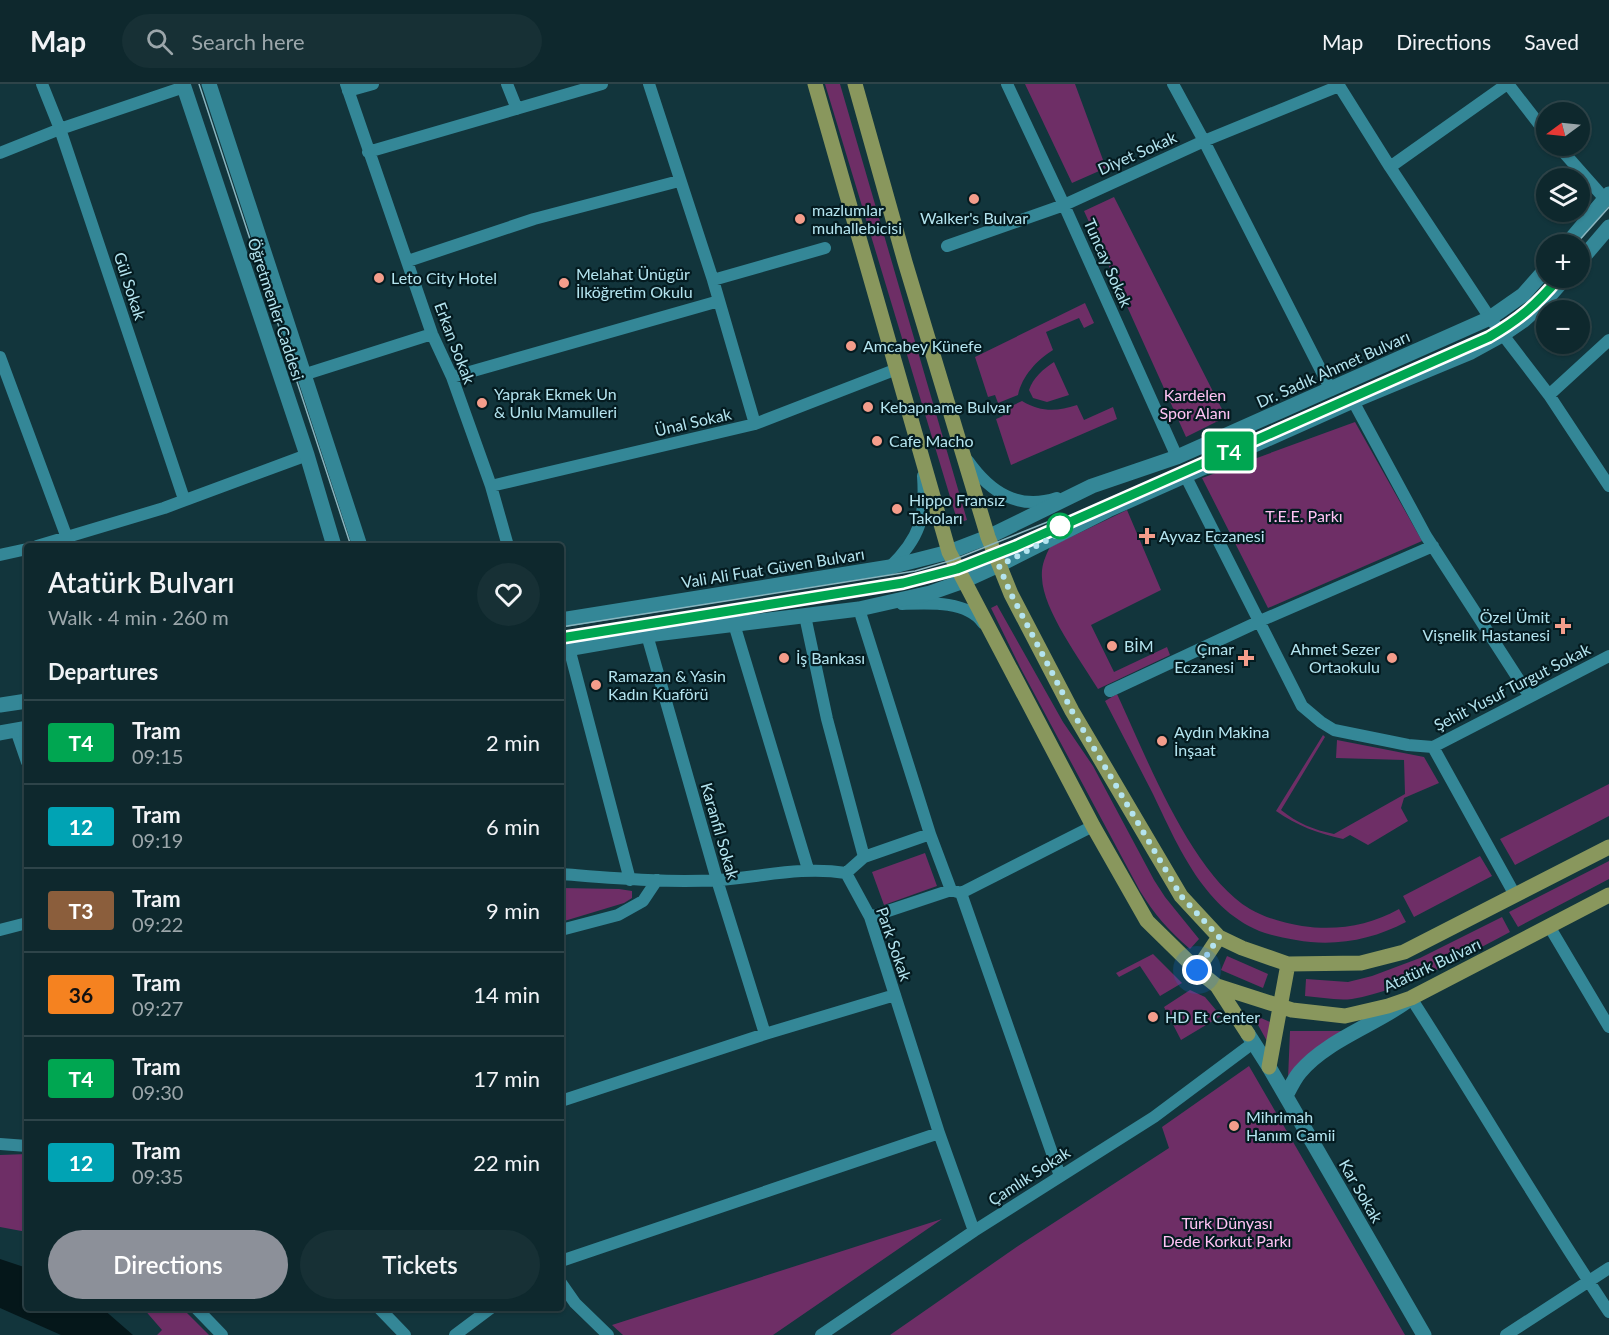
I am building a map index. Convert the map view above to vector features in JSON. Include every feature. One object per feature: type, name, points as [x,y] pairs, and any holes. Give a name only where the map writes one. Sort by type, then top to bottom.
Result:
[{"type":"main road","name":"Öğretmenler Caddesi","points":[[209,84],[306,374],[359,543]]},
{"type":"main road","name":"Atatürk Bulvarı","points":[[815,84],[949,552],[1000,645],[1093,826],[1147,921],[1197,970],[1217,986],[1292,1010],[1345,1016],[1411,998],[1609,895]]},
{"type":"main road","name":"Atatürk Bulvarı","points":[[855,84],[905,262],[988,537],[999,566],[1011,594],[1072,711],[1181,896],[1219,937],[1242,948],[1288,964],[1361,963],[1404,952],[1609,847]]},
{"type":"main road","name":"Öğretmenler Caddesi","points":[[184,86],[307,455],[333,543]]},
{"type":"main road","points":[[1575,234],[1607,196]]},
{"type":"main road","points":[[1590,249],[1609,227]]},
{"type":"main road","name":"Dr. Sadık Ahmet Bulvarı","points":[[988,537],[1092,486],[1177,457],[1490,318],[1523,295],[1536,280]]},
{"type":"main road","points":[[565,649],[647,635],[859,609],[930,593],[964,581],[999,566],[1108,510],[1353,401],[1471,352],[1503,335],[1524,320],[1556,288]]},
{"type":"main road","name":"Vali Ali Fuat Güven Bulvarı","points":[[564,620],[890,567],[949,552],[988,537]]},
{"type":"main road","points":[[0,705],[24,701]]},
{"type":"main road","points":[[0,733],[22,729]]},
{"type":"main road","points":[[1197,970],[1219,937]]},
{"type":"main road","points":[[1269,1067],[1288,964]]},
{"type":"main road","points":[[1217,986],[1251,1038]]},
{"type":"main road","points":[[1286,1096],[1300,1072],[1327,1049],[1388,1015],[1411,998]]},
{"type":"main road","name":"Kar Sokak","points":[[1251,1038],[1424,1335]]},
{"type":"street","name":"Gül Sokak","points":[[42,84],[60,129],[184,499]]},
{"type":"street","points":[[347,88],[373,84]]},
{"type":"street","points":[[507,84],[517,109]]},
{"type":"street","points":[[368,152],[602,84]]},
{"type":"street","points":[[649,84],[713,280],[755,424]]},
{"type":"street","name":"Tuncay Sokak","points":[[1007,84],[1177,457]]},
{"type":"street","points":[[1173,84],[1330,390]]},
{"type":"street","points":[[1390,167],[1507,84],[1536,120]]},
{"type":"street","points":[[1339,85],[1490,318],[1549,395],[1609,486]]},
{"type":"street","name":"Diyet Sokak","points":[[948,246],[1064,205],[1204,141],[1339,85]]},
{"type":"street","points":[[0,153],[60,129],[184,86]]},
{"type":"street","name":"Erkan Sokak","points":[[347,88],[432,334],[452,377],[491,486],[507,543]]},
{"type":"street","points":[[1568,156],[1607,196]]},
{"type":"street","points":[[408,261],[534,219],[679,181]]},
{"type":"street","points":[[713,280],[825,248]]},
{"type":"street","points":[[452,377],[719,301]]},
{"type":"street","points":[[306,374],[432,334]]},
{"type":"street","points":[[1549,395],[1609,340]]},
{"type":"street","points":[[0,357],[67,538]]},
{"type":"street","name":"Ünal Sokak","points":[[491,486],[755,424],[897,369]]},
{"type":"street","points":[[1353,401],[1433,546],[1530,697]]},
{"type":"street","points":[[890,567],[915,540],[922,522],[924,494],[920,447]]},
{"type":"street","points":[[48,543],[164,508],[307,455]]},
{"type":"street","points":[[965,457],[988,486],[1013,499],[1028,503],[1046,502],[1092,486]]},
{"type":"street","name":"Şehit Yusuf Turgut Sokak","points":[[1185,476],[1302,706],[1320,722],[1334,730],[1408,745],[1433,747],[1609,656]]},
{"type":"street","points":[[1110,691],[1260,621],[1433,546]]},
{"type":"street","points":[[0,555],[24,550]]},
{"type":"street","points":[[880,605],[942,603],[978,615],[1000,645]]},
{"type":"street","points":[[859,609],[930,834],[956,891],[1060,1176]]},
{"type":"street","points":[[805,616],[827,719],[864,857]]},
{"type":"street","points":[[734,624],[808,870]]},
{"type":"street","name":"Karanfil Sokak","points":[[647,635],[717,880],[765,1034]]},
{"type":"street","points":[[565,649],[630,880]]},
{"type":"street","points":[[1433,747],[1515,895]]},
{"type":"street","points":[[870,917],[956,891],[1093,826]]},
{"type":"street","points":[[564,874],[630,880],[717,880],[808,870],[846,873],[864,857],[930,834]]},
{"type":"street","name":"Park Sokak","points":[[846,873],[870,917],[939,1133],[974,1231]]},
{"type":"street","points":[[564,929],[618,915],[643,901],[657,880]]},
{"type":"street","points":[[0,930],[24,924]]},
{"type":"street","points":[[1549,926],[1609,1027]]},
{"type":"street","points":[[564,1100],[765,1034],[895,995]]},
{"type":"street","points":[[1411,998],[1468,1086],[1543,1213],[1609,1312]]},
{"type":"street","name":"Çamlık Sokak","points":[[821,1335],[974,1231],[1154,1117],[1251,1038]]},
{"type":"street","points":[[564,1260],[939,1133]]},
{"type":"street","points":[[0,1144],[24,1146]]},
{"type":"street","points":[[1506,1335],[1609,1268]]},
{"type":"street","points":[[564,1288],[608,1335]]},
{"type":"street","points":[[199,1311],[222,1335]]},
{"type":"street","points":[[382,1311],[405,1335]]},
{"type":"street","points":[[455,1335],[487,1311]]},
{"type":"green space","points":[[825,84],[840,84],[967,520],[958,523]]},
{"type":"green space","points":[[1025,84],[1075,84],[1106,168],[1072,183]]},
{"type":"green space","name":"Kardelen Spor Alanı","points":[[1114,197],[1226,417],[1186,437],[1084,211]]},
{"type":"green space","points":[[1085,303],[1094,323],[1084,328],[1079,318],[1046,332],[1053,350],[1031,369],[1018,395],[998,403],[995,395],[988,397],[975,357]]},
{"type":"green space","points":[[1054,362],[1069,395],[1047,402],[1033,398],[1029,390],[1033,382]]},
{"type":"green space","points":[[1022,401],[1049,410],[1077,405],[1084,420],[1113,407],[1117,419],[1011,465],[996,419],[1003,416],[1001,411]]},
{"type":"green space","name":"T.E.E. Parkı","points":[[1355,422],[1422,541],[1268,608],[1202,478]]},
{"type":"green space","points":[[1127,510],[1161,590],[1091,625],[1114,672],[1167,647],[1170,655],[1098,689],[1056,620],[1044,591],[1042,570],[1050,547]]},
{"type":"green space","points":[[997,605],[1063,722],[1093,766],[1154,880],[1199,939],[1190,949],[1162,922],[1140,891],[1020,667],[991,608]]},
{"type":"green space","points":[[1117,694],[1156,780],[1190,842],[1208,869],[1229,892],[1250,909],[1275,920],[1302,926],[1327,928],[1352,926],[1376,920],[1399,909],[1406,922],[1366,937],[1324,943],[1265,933],[1244,923],[1226,910],[1210,894],[1184,855],[1105,701]]},
{"type":"green space","points":[[1323,735],[1325,737],[1281,810],[1306,825],[1334,834],[1405,794],[1404,760],[1336,758],[1337,740],[1424,757],[1439,783],[1404,798],[1401,808],[1408,821],[1368,845],[1350,835],[1343,839],[1308,828],[1276,811]]},
{"type":"green space","points":[[1609,784],[1609,816],[1515,865],[1500,839]]},
{"type":"green space","points":[[925,853],[937,886],[884,905],[872,872]]},
{"type":"green space","points":[[1480,856],[1492,876],[1414,917],[1403,896]]},
{"type":"green space","points":[[1609,861],[1609,879],[1518,927],[1509,912]]},
{"type":"green space","points":[[564,888],[632,891],[632,898],[624,903],[564,921]]},
{"type":"green space","points":[[1502,917],[1510,932],[1413,980],[1352,999],[1305,996],[1306,979],[1348,982],[1372,976],[1420,958]]},
{"type":"green space","points":[[1153,954],[1182,983],[1160,996],[1140,966],[1119,977],[1116,973]]},
{"type":"green space","points":[[1227,956],[1268,974],[1263,988],[1221,970]]},
{"type":"green space","points":[[1190,990],[1205,997],[1221,1016],[1181,1040],[1164,1007]]},
{"type":"green space","points":[[1252,1014],[1270,1022],[1268,1043]]},
{"type":"green space","points":[[1290,1031],[1344,1031],[1306,1056],[1288,1079]]},
{"type":"green space","name":"Türk Dünyası Dede Korkut Parkı","points":[[1249,1066],[1405,1335],[890,1335],[1018,1246],[1169,1148],[1162,1127]]},
{"type":"green space","points":[[24,1154],[24,1231],[0,1227],[0,1155]]},
{"type":"green space","points":[[942,1219],[773,1335],[623,1335],[612,1325]]},
{"type":"green space","points":[[146,1311],[185,1311],[209,1335],[157,1335],[162,1330]]},
{"type":"shaded area","points":[[0,1259],[24,1267],[24,1311],[105,1311],[133,1335],[61,1335],[0,1308]]},
{"type":"tram line","points":[[199,84],[350,543]]},
{"type":"tram line","points":[[1585,234],[1609,207]]},
{"type":"tram line","points":[[564,638],[903,583],[957,569],[1016,546],[1489,337],[1527,311],[1550,288]]},
{"type":"tram line","name":"T4","points":[[564,638],[903,583],[957,569],[1016,546],[1489,337],[1524,315],[1550,288]]},
{"type":"tram line","points":[[564,627],[915,571],[953,560],[1050,521]]},
{"type":"place","name":"Walker's Bulvar","points":[[974,199]]},
{"type":"place","name":"mazlumlar muhallebicisi","points":[[800,219]]},
{"type":"place","name":"Leto City Hotel","points":[[379,278]]},
{"type":"place","name":"Melahat Ünügür İlköğretim Okulu","points":[[564,283]]},
{"type":"place","name":"Amcabey Künefe","points":[[851,346]]},
{"type":"place","name":"Yaprak Ekmek Un & Unlu Mamulleri","points":[[482,403]]},
{"type":"place","name":"Kebapname Bulvar","points":[[868,407]]},
{"type":"place","name":"Cafe Macho","points":[[877,441]]},
{"type":"place","name":"Hippo Fransız Takoları","points":[[897,509]]},
{"type":"place","name":"Ayvaz Eczanesi","points":[[1147,536]]},
{"type":"place","name":"Özel Ümit Vişnelik Hastanesi","points":[[1563,626]]},
{"type":"place","name":"BİM","points":[[1112,646]]},
{"type":"place","name":"İş Bankası","points":[[784,658]]},
{"type":"place","name":"Çınar Eczanesi","points":[[1246,658]]},
{"type":"place","name":"Ahmet Sezer Ortaokulu","points":[[1392,658]]},
{"type":"place","name":"Ramazan & Yasin Kadın Kuaförü","points":[[596,685]]},
{"type":"place","name":"Aydın Makina İnşaat","points":[[1162,741]]},
{"type":"place","name":"HD Et Center","points":[[1153,1017]]},
{"type":"place","name":"Mihrimah Hanım Camii","points":[[1234,1126]]},
{"type":"route","points":[[1060,526],[1055,536],[999,566],[1011,594],[1072,711],[1181,896],[1219,937],[1197,970]]}]
